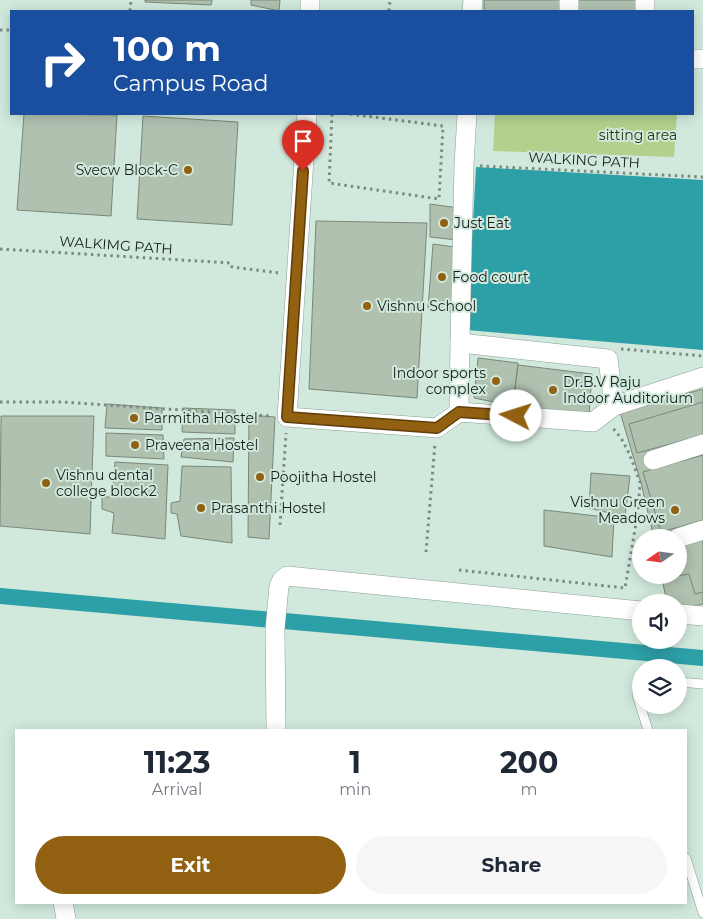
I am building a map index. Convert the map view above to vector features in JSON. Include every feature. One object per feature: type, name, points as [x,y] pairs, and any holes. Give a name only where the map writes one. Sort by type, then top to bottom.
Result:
[{"type":"street","points":[[307,115],[281,417],[437,428],[459,412],[593,422],[608,410],[703,377]]},
{"type":"street","points":[[459,412],[464,165],[467,115]]},
{"type":"street","points":[[460,343],[608,359],[608,410]]},
{"type":"street","points":[[653,460],[703,444]]},
{"type":"street","points":[[688,535],[703,530]]},
{"type":"street","points":[[276,729],[275,629],[279,586],[287,576],[632,610]]},
{"type":"street","points":[[687,615],[703,616]]},
{"type":"street","points":[[63,904],[66,919]]},
{"type":"lane","points":[[687,683],[703,684]]},
{"type":"lane","points":[[643,714],[648,729]]},
{"type":"lane","points":[[687,861],[703,913]]},
{"type":"path","points":[[332,115],[329,183],[439,199],[443,126],[358,115]]},
{"type":"path","name":"WALKING PATH","points":[[464,165],[703,177]]},
{"type":"path","name":"WALKIMG PATH","points":[[0,249],[231,263],[232,267],[282,273]]},
{"type":"path","points":[[0,402],[62,402],[281,417],[280,525]]},
{"type":"path","points":[[458,570],[625,588],[638,512],[640,482],[608,410]]},
{"type":"path","points":[[426,552],[437,428]]},
{"type":"green space","name":"sitting area","points":[[495,115],[677,115],[674,157],[493,151]]},
{"type":"water","points":[[476,167],[703,180],[703,350],[467,330]]},
{"type":"building","points":[[145,0],[212,0],[211,5],[145,2]]},
{"type":"building","points":[[251,0],[280,0],[279,10],[251,5]]},
{"type":"building","points":[[484,0],[566,0],[566,10],[484,10]]},
{"type":"building","points":[[572,0],[640,0],[639,10],[572,10]]},
{"type":"building","points":[[24,115],[117,115],[111,216],[17,210]]},
{"type":"building","name":"Svecw Block-C","points":[[143,116],[238,122],[232,225],[137,219]]},
{"type":"building","name":"Just Eat","points":[[430,204],[459,208],[457,240],[430,237]]},
{"type":"building","name":"Vishnu School","points":[[316,221],[427,223],[417,398],[309,389]]},
{"type":"building","name":"Food court","points":[[433,244],[455,247],[452,312],[428,308]]},
{"type":"building","name":"Indoor sports complex","points":[[478,358],[518,363],[513,406],[474,398]]},
{"type":"building","name":"Dr.B.V Raju Indoor Auditorium","points":[[518,365],[592,374],[589,415],[513,406]]},
{"type":"building","name":"Vishnu Green Meadows","points":[[703,389],[703,604],[687,607],[687,594],[665,594],[663,584],[688,584],[688,529],[652,529],[641,483],[620,412]]},
{"type":"building","points":[[703,402],[703,435],[637,453],[629,424]]},
{"type":"building","name":"Parmitha Hostel","points":[[107,404],[162,408],[162,430],[105,428]]},
{"type":"building","points":[[183,408],[235,410],[235,434],[182,432]]},
{"type":"building","name":"Poojitha Hostel","points":[[249,415],[275,417],[269,539],[248,537]]},
{"type":"building","name":"Vishnu dental college block2","points":[[1,416],[94,416],[90,534],[0,526]]},
{"type":"building","name":"Praveena Hostel","points":[[106,433],[163,435],[164,459],[106,456]]},
{"type":"building","points":[[234,438],[233,462],[181,457],[184,439]]},
{"type":"building","points":[[703,455],[703,520],[672,529],[660,529],[643,472]]},
{"type":"building","points":[[115,462],[168,465],[165,539],[112,533],[114,513],[102,509],[102,497],[112,497]]},
{"type":"building","name":"Prasanthi Hostel","points":[[182,466],[231,467],[232,543],[181,536],[177,514],[171,513],[171,503],[180,501]]},
{"type":"building","points":[[591,473],[630,476],[625,517],[589,508]]},
{"type":"building","points":[[544,510],[614,518],[612,557],[544,546]]},
{"type":"building","points":[[703,538],[703,592],[695,594],[688,574],[688,542]]},
{"type":"waterway","points":[[0,596],[703,658]]},
{"type":"place","name":"Svecw Block-C","points":[[188,170]]},
{"type":"place","name":"Just Eat","points":[[444,223]]},
{"type":"place","name":"Food court","points":[[442,277]]},
{"type":"place","name":"Vishnu School","points":[[367,306]]},
{"type":"place","name":"Indoor sports complex","points":[[496,381]]},
{"type":"place","name":"Dr.B.V Raju Indoor Auditorium","points":[[553,390]]},
{"type":"place","name":"Parmitha Hostel","points":[[134,418]]},
{"type":"place","name":"Praveena Hostel","points":[[135,445]]},
{"type":"place","name":"Poojitha Hostel","points":[[260,477]]},
{"type":"place","name":"Vishnu dental college block2","points":[[46,483]]},
{"type":"place","name":"Prasanthi Hostel","points":[[201,508]]},
{"type":"place","name":"Vishnu Green Meadows","points":[[675,510]]},
{"type":"route","points":[[303,171],[287,417],[437,428],[459,412],[516,416]]}]
